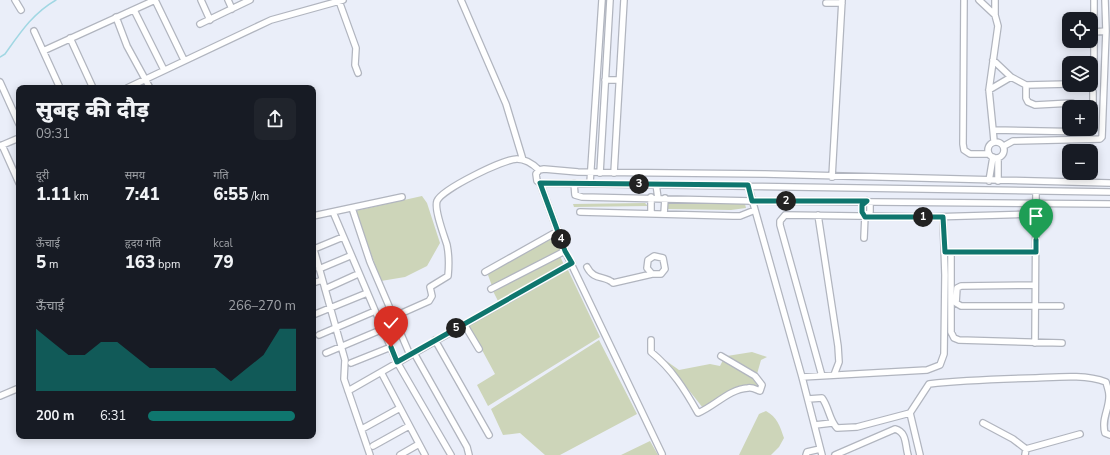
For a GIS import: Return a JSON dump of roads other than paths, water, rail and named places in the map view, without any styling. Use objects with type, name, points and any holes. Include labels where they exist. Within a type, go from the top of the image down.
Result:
[{"type":"street","points":[[15,0],[21,10]]},
{"type":"street","points":[[43,51],[155,0],[184,60]]},
{"type":"street","points":[[201,0],[210,20]]},
{"type":"street","points":[[228,0],[232,9]]},
{"type":"street","points":[[200,24],[250,0]]},
{"type":"street","points":[[134,85],[271,20],[341,0],[356,48],[355,65],[358,73]]},
{"type":"street","points":[[461,0],[506,104],[523,160]]},
{"type":"street","points":[[590,183],[602,0]]},
{"type":"street","points":[[600,173],[610,0]]},
{"type":"street","points":[[614,173],[624,0]]},
{"type":"street","points":[[964,0],[962,144],[964,150],[970,154],[993,157],[1004,154],[1004,146],[1000,142],[994,142],[988,147],[993,157],[998,181]]},
{"type":"street","points":[[979,0],[995,15]]},
{"type":"street","points":[[994,142],[989,90],[998,26],[995,15],[995,0]]},
{"type":"street","points":[[1094,0],[1094,12]]},
{"type":"street","points":[[1004,146],[1013,141],[1101,138],[1106,31],[1105,0]]},
{"type":"street","points":[[826,3],[842,2],[832,176]]},
{"type":"street","points":[[134,10],[164,70]]},
{"type":"street","points":[[116,17],[127,46],[148,85]]},
{"type":"street","points":[[34,31],[59,85]]},
{"type":"street","points":[[1098,32],[1106,31]]},
{"type":"street","points":[[70,38],[92,85]]},
{"type":"street","points":[[993,60],[1011,77],[1026,85],[1062,84]]},
{"type":"street","points":[[989,90],[1011,77]]},
{"type":"street","points":[[605,80],[620,80]]},
{"type":"street","points":[[0,82],[16,117]]},
{"type":"street","points":[[1026,85],[1026,98],[1031,104],[1062,103]]},
{"type":"street","points":[[993,130],[1090,132],[1093,129],[1093,92]]},
{"type":"street","points":[[16,139],[1,146],[16,177]]},
{"type":"street","points":[[989,181],[993,157]]},
{"type":"street","points":[[393,316],[429,301],[432,296],[430,287],[448,276],[447,246],[436,205],[440,196],[505,161],[523,160],[532,163],[539,170]]},
{"type":"street","points":[[662,454],[565,251],[540,183],[537,181],[536,174],[539,170],[544,168],[591,173],[832,176],[1110,183]]},
{"type":"street","points":[[886,188],[887,178]]},
{"type":"street","points":[[540,183],[748,185],[1110,192]]},
{"type":"street","points":[[574,183],[574,193],[577,196],[752,201],[1110,204]]},
{"type":"street","points":[[651,214],[656,184]]},
{"type":"street","points":[[748,185],[802,377],[822,455]]},
{"type":"street","points":[[1035,343],[1034,306],[1036,191]]},
{"type":"street","points":[[316,215],[402,198]]},
{"type":"street","points":[[664,214],[665,198]]},
{"type":"street","points":[[864,238],[865,216],[862,212],[862,205],[867,202]]},
{"type":"street","points":[[352,208],[370,262],[393,316],[412,354],[467,447],[469,455]]},
{"type":"street","points":[[580,212],[733,216],[746,214],[755,210]]},
{"type":"street","points":[[333,212],[350,256],[397,362],[451,455]]},
{"type":"street","points":[[822,376],[780,225],[782,218],[789,214],[943,217],[1036,214]]},
{"type":"street","points":[[818,215],[838,346],[839,362],[834,375]]},
{"type":"street","points":[[802,377],[926,370],[940,365],[944,354],[945,252],[943,217]]},
{"type":"street","points":[[485,272],[558,231]]},
{"type":"street","points":[[316,246],[343,237]]},
{"type":"street","points":[[491,289],[565,251]]},
{"type":"street","points":[[945,252],[1036,252]]},
{"type":"street","points":[[951,253],[951,332],[954,338],[959,340],[1062,343]]},
{"type":"street","points":[[319,268],[350,256]]},
{"type":"street","points":[[316,261],[331,307],[345,360],[344,379],[370,455]]},
{"type":"street","points":[[348,390],[572,263]]},
{"type":"street","points":[[587,266],[592,275],[610,280],[613,283],[652,274]]},
{"type":"street","points":[[325,289],[358,274]]},
{"type":"street","points":[[316,282],[322,280]]},
{"type":"street","points":[[1035,285],[961,286],[957,288],[956,303],[961,306],[1061,306]]},
{"type":"street","points":[[316,314],[367,293]]},
{"type":"street","points":[[319,335],[375,311]]},
{"type":"street","points":[[464,324],[479,349]]},
{"type":"street","points":[[326,353],[383,329]]},
{"type":"street","points":[[435,340],[489,435]]},
{"type":"street","points":[[651,340],[651,352],[670,369],[698,413],[728,395],[748,388],[760,391],[762,385],[755,376],[721,356]]},
{"type":"street","points":[[351,363],[391,347]]},
{"type":"street","points":[[380,372],[425,455]]},
{"type":"street","points":[[808,399],[822,398],[826,404],[832,423],[837,428],[857,426],[910,413],[929,384],[986,379],[1068,377],[1097,379],[1106,382],[1110,395],[1104,427],[1105,433],[1110,435]]},
{"type":"street","points":[[0,396],[16,389]]},
{"type":"street","points":[[362,429],[400,408]]},
{"type":"street","points":[[910,413],[920,455]]},
{"type":"street","points":[[815,425],[832,423]]},
{"type":"street","points":[[983,423],[1012,439],[1025,452],[1080,434]]},
{"type":"street","points":[[373,446],[409,426]]},
{"type":"street","points":[[835,455],[895,429],[899,430],[905,438],[908,455]]},
{"type":"street","points":[[400,455],[419,444]]},
{"type":"street","points":[[806,455],[807,452],[820,449]]},
{"type":"waterway","points":[[0,57],[5,54],[34,17],[56,0]]}]
